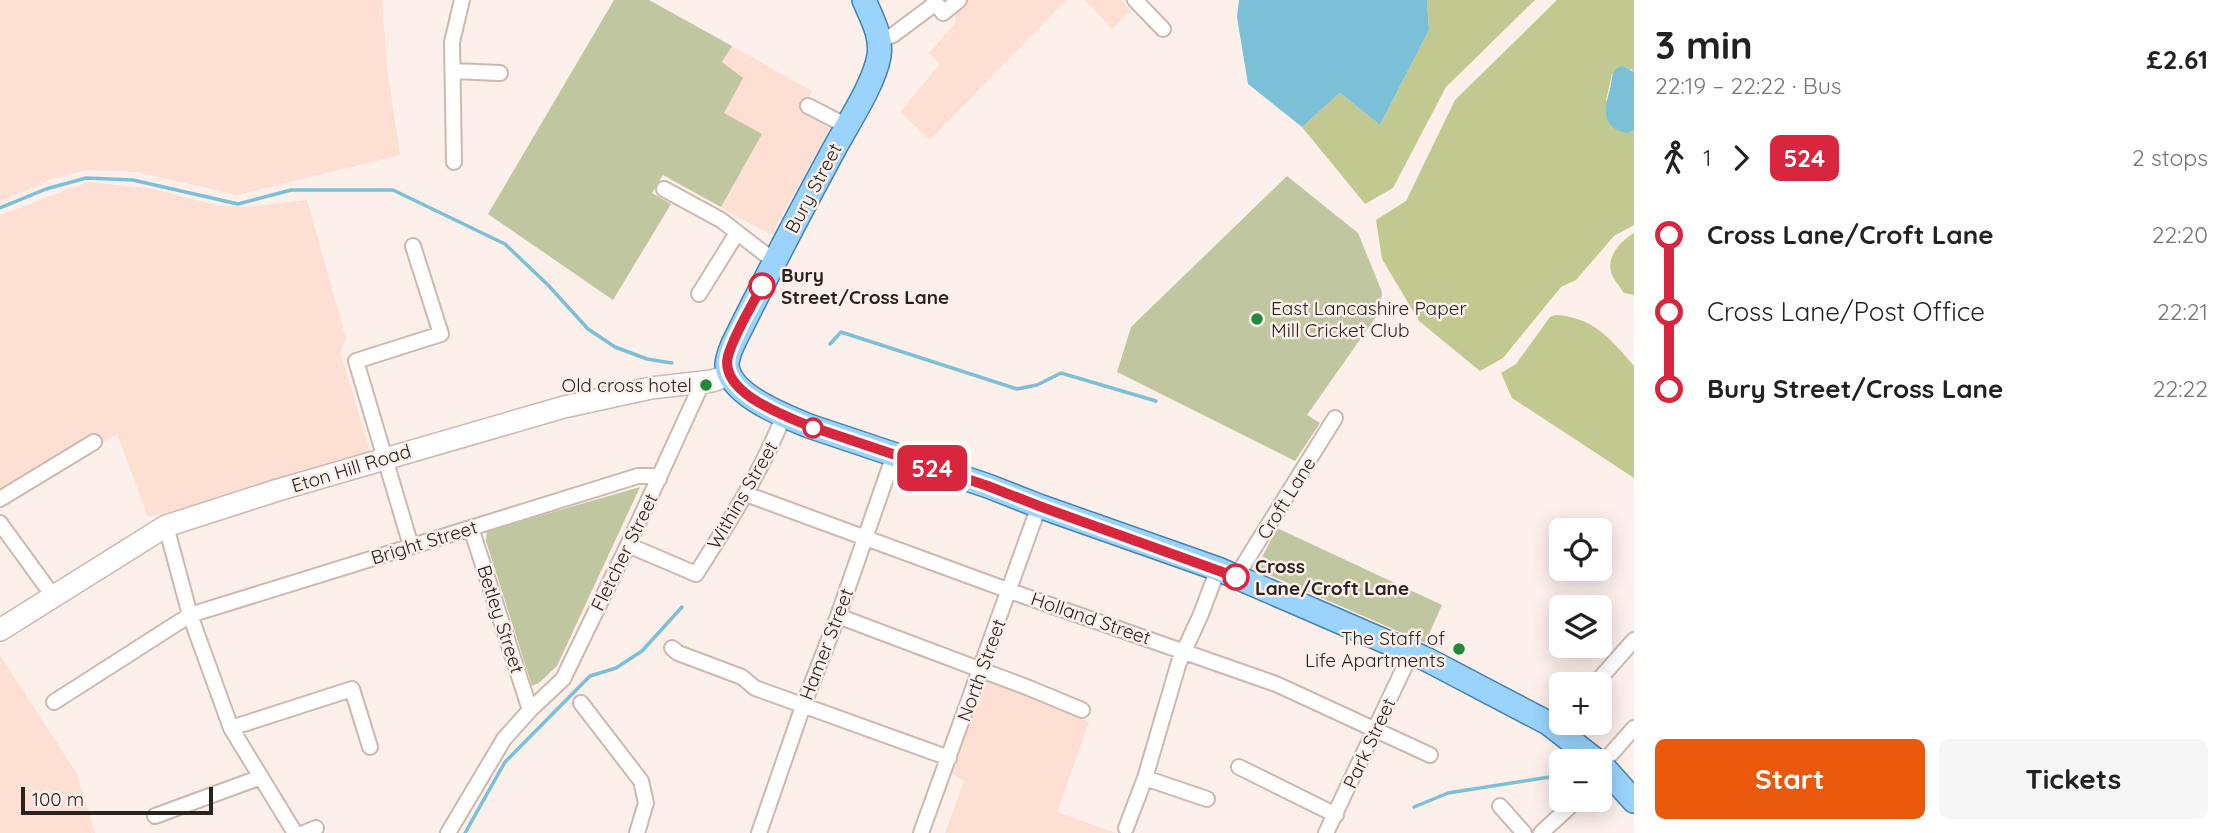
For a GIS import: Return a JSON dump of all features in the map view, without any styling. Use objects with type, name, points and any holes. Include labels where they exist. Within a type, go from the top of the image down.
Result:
[{"type":"main road","points":[[868,2],[879,40]]},
{"type":"main road","name":"Bury Street","points":[[730,375],[728,357],[733,344],[863,95],[878,61],[879,40]]},
{"type":"main road","points":[[730,375],[746,393],[809,426],[988,486],[1227,573],[1549,715]]},
{"type":"main road","points":[[1572,735],[1586,749]]},
{"type":"main road","points":[[1612,776],[1634,801]]},
{"type":"street","points":[[454,162],[452,42],[462,0]]},
{"type":"street","points":[[879,40],[938,5],[959,0]]},
{"type":"street","points":[[1135,0],[1163,29]]},
{"type":"street","points":[[453,71],[500,73]]},
{"type":"street","points":[[808,106],[847,126]]},
{"type":"street","points":[[664,188],[721,219],[774,261]]},
{"type":"street","points":[[699,294],[737,233]]},
{"type":"street","points":[[411,546],[356,361],[441,334],[413,246]]},
{"type":"street","name":"Eton Hill Road","points":[[0,631],[166,526],[385,458],[564,407],[651,388],[712,381],[730,375]]},
{"type":"street","name":"Fletcher Street","points":[[448,833],[504,739],[563,679],[659,479],[698,392],[697,382]]},
{"type":"street","name":"Withins Street","points":[[628,545],[696,574],[769,453],[784,415]]},
{"type":"street","name":"Croft Lane","points":[[1126,828],[1179,662],[1227,573],[1335,418]]},
{"type":"street","points":[[0,499],[94,442]]},
{"type":"street","name":"Hamer Street","points":[[759,833],[894,455]]},
{"type":"street","name":"Bright Street","points":[[54,702],[190,615],[638,476],[659,479]]},
{"type":"street","name":"Holland Street","points":[[746,494],[1010,591],[1276,684],[1430,755]]},
{"type":"street","name":"North Street","points":[[921,833],[1039,506]]},
{"type":"street","points":[[0,523],[53,596]]},
{"type":"street","points":[[166,526],[190,615],[231,728],[295,833]]},
{"type":"street","name":"Betley Street","points":[[471,528],[530,710]]},
{"type":"street","points":[[838,616],[1082,710]]},
{"type":"street","points":[[1606,672],[1634,640]]},
{"type":"street","points":[[672,648],[678,653],[742,677],[755,688],[948,758]]},
{"type":"street","name":"Park Street","points":[[1329,832],[1411,653]]},
{"type":"street","points":[[231,728],[352,689],[370,747]]},
{"type":"street","points":[[581,703],[641,781],[646,803],[637,833]]},
{"type":"street","points":[[1612,755],[1634,728]]},
{"type":"street","points":[[1239,767],[1336,815]]},
{"type":"street","points":[[155,816],[261,777]]},
{"type":"street","points":[[1144,778],[1207,799]]},
{"type":"street","points":[[1500,806],[1524,833]]},
{"type":"street","points":[[1541,833],[1564,812]]},
{"type":"shaded area","points":[[0,0],[382,0],[387,67],[400,155],[237,195],[137,172],[87,170],[52,179],[0,202]]},
{"type":"shaded area","points":[[961,0],[1066,0],[930,140],[900,112],[940,64],[929,53],[957,21],[949,9]]},
{"type":"shaded area","points":[[1085,0],[1121,0],[1131,11],[1112,29]]},
{"type":"shaded area","points":[[732,46],[812,91],[803,109],[832,125],[771,235],[663,175],[729,66],[722,62]]},
{"type":"shaded area","points":[[88,182],[154,189],[219,206],[247,207],[307,200],[346,339],[340,352],[371,454],[217,500],[148,517],[117,434],[0,503],[0,215]]},
{"type":"shaded area","points":[[0,655],[77,774],[95,833],[0,833]]},
{"type":"shaded area","points":[[988,680],[1089,722],[1057,812],[1116,833],[945,833],[964,781],[950,772]]},
{"type":"green space","points":[[614,0],[649,0],[732,46],[722,62],[743,78],[724,113],[762,134],[721,207],[663,175],[652,193],[671,204],[613,300],[488,214]]},
{"type":"green space","points":[[1427,0],[1535,0],[1446,87],[1393,188],[1365,204],[1302,127],[1340,93],[1380,125],[1429,30]]},
{"type":"green space","points":[[1557,0],[1634,0],[1634,72],[1631,69],[1612,74],[1606,100],[1628,133],[1634,130],[1634,225],[1614,236],[1576,280],[1561,287],[1503,358],[1480,371],[1419,321],[1382,259],[1376,220],[1406,201],[1455,100]]},
{"type":"green space","name":"East Lancashire Paper Mill Cricket Club","points":[[1287,176],[1358,233],[1382,292],[1380,311],[1307,415],[1320,423],[1295,461],[1117,372],[1131,327]]},
{"type":"green space","points":[[1634,233],[1634,295],[1624,293],[1613,277],[1610,266],[1616,249]]},
{"type":"green space","points":[[1555,315],[1580,320],[1600,331],[1634,366],[1634,478],[1512,398],[1501,373],[1516,364],[1550,317]]},
{"type":"green space","points":[[640,487],[557,666],[532,686],[486,541],[487,531]]},
{"type":"green space","points":[[1277,528],[1442,605],[1425,643],[1256,569]]},
{"type":"water","points":[[1239,0],[1427,0],[1429,30],[1380,125],[1340,93],[1302,127],[1248,84],[1237,17]]},
{"type":"water","points":[[1622,66],[1634,72],[1634,130],[1628,133],[1619,131],[1609,123],[1606,111],[1613,75],[1615,70]]},
{"type":"waterway","points":[[0,208],[46,189],[86,178],[133,180],[238,204],[291,190],[393,190],[505,244],[548,285],[588,329],[615,347],[647,359],[672,363]]},
{"type":"waterway","points":[[830,344],[841,332],[1017,389],[1037,385],[1061,373],[1156,401]]},
{"type":"waterway","points":[[465,833],[505,762],[590,676],[616,668],[642,651],[682,607]]},
{"type":"waterway","points":[[1414,807],[1448,793],[1549,777]]},
{"type":"bus line","name":"524","points":[[762,286],[728,357],[727,366],[733,381],[746,393],[809,426],[988,486],[1236,577]]},
{"type":"place","name":"Bury Street/Cross Lane","points":[[762,286]]},
{"type":"place","name":"East Lancashire Paper Mill Cricket Club","points":[[1257,319]]},
{"type":"place","name":"Old cross hotel","points":[[706,385]]},
{"type":"place","name":"Cross Lane/Croft Lane","points":[[1236,577]]},
{"type":"place","name":"The Staff of Life Apartments","points":[[1459,649]]}]
